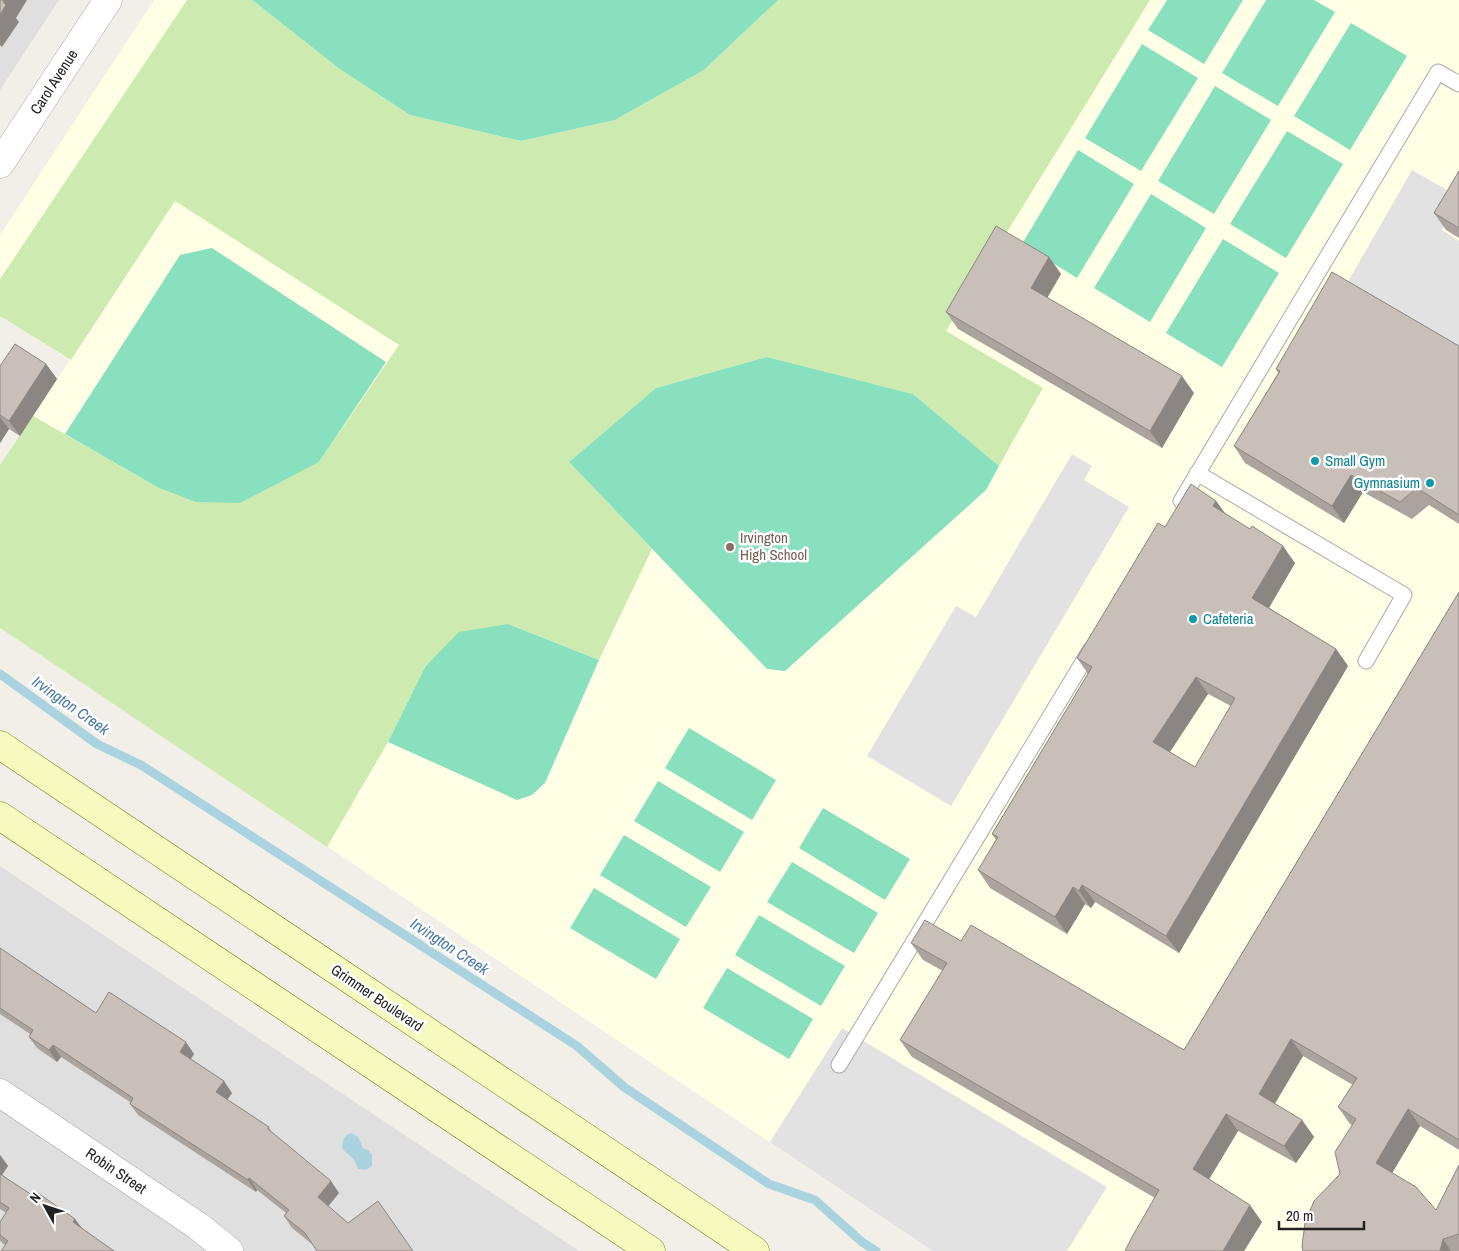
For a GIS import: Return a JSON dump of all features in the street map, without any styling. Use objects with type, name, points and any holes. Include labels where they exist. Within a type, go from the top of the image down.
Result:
[{"type":"main road","name":"Grimmer Boulevard","points":[[0,745],[755,1251]]},
{"type":"main road","points":[[0,816],[651,1251]]},
{"type":"street","name":"Carol Avenue","points":[[0,164],[108,0]]},
{"type":"street","name":"Robin Street","points":[[0,1094],[198,1226],[229,1251]]},
{"type":"lane","points":[[1173,514],[1438,72],[1459,84]]},
{"type":"lane","points":[[1198,473],[1404,595],[1366,661]]},
{"type":"lane","points":[[839,1065],[1101,633]]},
{"type":"shaded area","points":[[0,0],[59,0],[0,90]]},
{"type":"shaded area","name":"Irvington High School","points":[[154,0],[1459,0],[1459,1251],[933,1251],[0,628],[0,465],[70,360],[0,316],[0,235]]},
{"type":"shaded area","points":[[1412,170],[1459,197],[1459,202],[1442,230],[1459,241],[1459,355],[1346,285]]},
{"type":"shaded area","points":[[1072,454],[1092,466],[1084,480],[1129,507],[951,806],[867,756],[956,606],[976,617]]},
{"type":"shaded area","points":[[0,866],[579,1251],[0,1251]]},
{"type":"shaded area","points":[[842,1028],[1107,1187],[1067,1251],[933,1251],[770,1142]]},
{"type":"green space","points":[[187,0],[252,0],[341,70],[410,115],[521,141],[615,120],[704,70],[778,0],[1150,0],[946,331],[1043,388],[999,466],[913,394],[767,357],[656,388],[569,462],[652,549],[599,660],[508,624],[425,667],[388,742],[327,847],[0,628],[0,465],[33,416],[157,487],[319,462],[399,345],[175,201],[71,360],[0,316],[0,279]]},
{"type":"green space","points":[[252,0],[778,0],[704,70],[615,120],[521,141],[410,115],[341,70]]},
{"type":"green space","points":[[1167,0],[1243,0],[1204,64],[1148,30]]},
{"type":"green space","points":[[1266,0],[1314,0],[1335,12],[1278,106],[1222,73]]},
{"type":"green space","points":[[1351,23],[1407,56],[1350,150],[1294,116]]},
{"type":"green space","points":[[1142,44],[1198,78],[1141,171],[1085,138]]},
{"type":"green space","points":[[1215,86],[1271,120],[1214,214],[1158,181]]},
{"type":"green space","points":[[1287,131],[1343,164],[1286,258],[1230,224]]},
{"type":"green space","points":[[1078,150],[1134,184],[1077,278],[1022,244]]},
{"type":"green space","points":[[1151,194],[1206,228],[1150,322],[1094,288]]},
{"type":"green space","points":[[1223,239],[1279,273],[1222,367],[1166,333]]},
{"type":"green space","points":[[212,248],[386,362],[319,462],[240,503],[196,502],[157,487],[65,434],[180,255]]},
{"type":"green space","points":[[767,357],[913,394],[999,466],[986,490],[785,671],[767,669],[569,462],[656,388]]},
{"type":"green space","points":[[508,624],[599,660],[545,783],[532,795],[517,800],[388,742],[425,667],[459,632]]},
{"type":"green space","points":[[689,728],[776,780],[752,820],[665,768]]},
{"type":"green space","points":[[658,781],[744,832],[720,872],[634,821]]},
{"type":"green space","points":[[823,808],[910,859],[885,900],[799,848]]},
{"type":"green space","points":[[624,835],[711,887],[686,927],[600,875]]},
{"type":"green space","points":[[792,862],[878,913],[854,953],[767,902]]},
{"type":"green space","points":[[594,888],[680,939],[656,979],[570,928]]},
{"type":"green space","points":[[759,915],[845,966],[821,1006],[735,955]]},
{"type":"green space","points":[[727,968],[813,1019],[789,1059],[703,1008]]},
{"type":"water","points":[[352,1133],[358,1137],[363,1148],[372,1155],[372,1166],[366,1170],[358,1169],[353,1158],[342,1148],[343,1141],[347,1135]]},
{"type":"building","points":[[0,0],[4,0],[3,2],[6,5],[0,15]]},
{"type":"building","points":[[1459,171],[1459,228],[1434,213]]},
{"type":"building","points":[[996,226],[1049,257],[1031,288],[1182,376],[1150,431],[946,312]]},
{"type":"building","points":[[1332,272],[1459,346],[1459,515],[1417,488],[1400,502],[1351,475],[1332,506],[1234,446],[1280,371],[1276,369]]},
{"type":"building","points":[[15,344],[46,364],[9,421],[0,415],[0,366]]},
{"type":"building","points":[[1191,484],[1216,501],[1213,506],[1250,529],[1252,526],[1283,546],[1252,598],[1336,649],[1166,936],[1082,885],[1079,891],[1073,887],[1055,917],[978,870],[998,837],[992,834],[1092,667],[1077,658],[1158,523],[1165,527]],"holes":[[[1196,677],[1235,698],[1195,767],[1153,742]]]},
{"type":"building","points":[[1459,592],[1459,1140],[1408,1109],[1376,1163],[1416,1187],[1436,1210],[1459,1165],[1459,1234],[1443,1239],[1440,1251],[1303,1251],[1305,1223],[1314,1201],[1340,1174],[1335,1152],[1356,1119],[1338,1107],[1357,1078],[1291,1039],[1259,1094],[1302,1120],[1284,1146],[1226,1114],[1193,1169],[1250,1205],[1223,1251],[1125,1251],[1159,1190],[900,1040],[947,963],[911,943],[925,920],[961,941],[971,925],[1184,1050]]},
{"type":"building","points":[[0,948],[96,1013],[109,992],[186,1042],[180,1052],[224,1081],[216,1092],[269,1127],[268,1129],[331,1181],[318,1197],[348,1223],[378,1201],[413,1251],[317,1251],[305,1233],[284,1216],[289,1210],[249,1178],[248,1180],[130,1104],[133,1098],[53,1045],[49,1050],[29,1037],[33,1030],[0,1008]]},
{"type":"building","points":[[0,1174],[35,1197],[38,1193],[75,1219],[73,1222],[114,1251],[1,1251],[8,1241],[0,1235],[0,1222],[9,1208],[0,1202]]},
{"type":"waterway","name":"Irvington Creek","points":[[0,674],[97,744],[141,765],[577,1046],[624,1087],[769,1184],[815,1200],[862,1242],[876,1251]]},
{"type":"place","name":"Small Gym","points":[[1315,461]]},
{"type":"place","name":"Gymnasium","points":[[1430,483]]},
{"type":"place","name":"Irvington High School","points":[[730,547]]},
{"type":"place","name":"Cafeteria","points":[[1193,619]]}]
